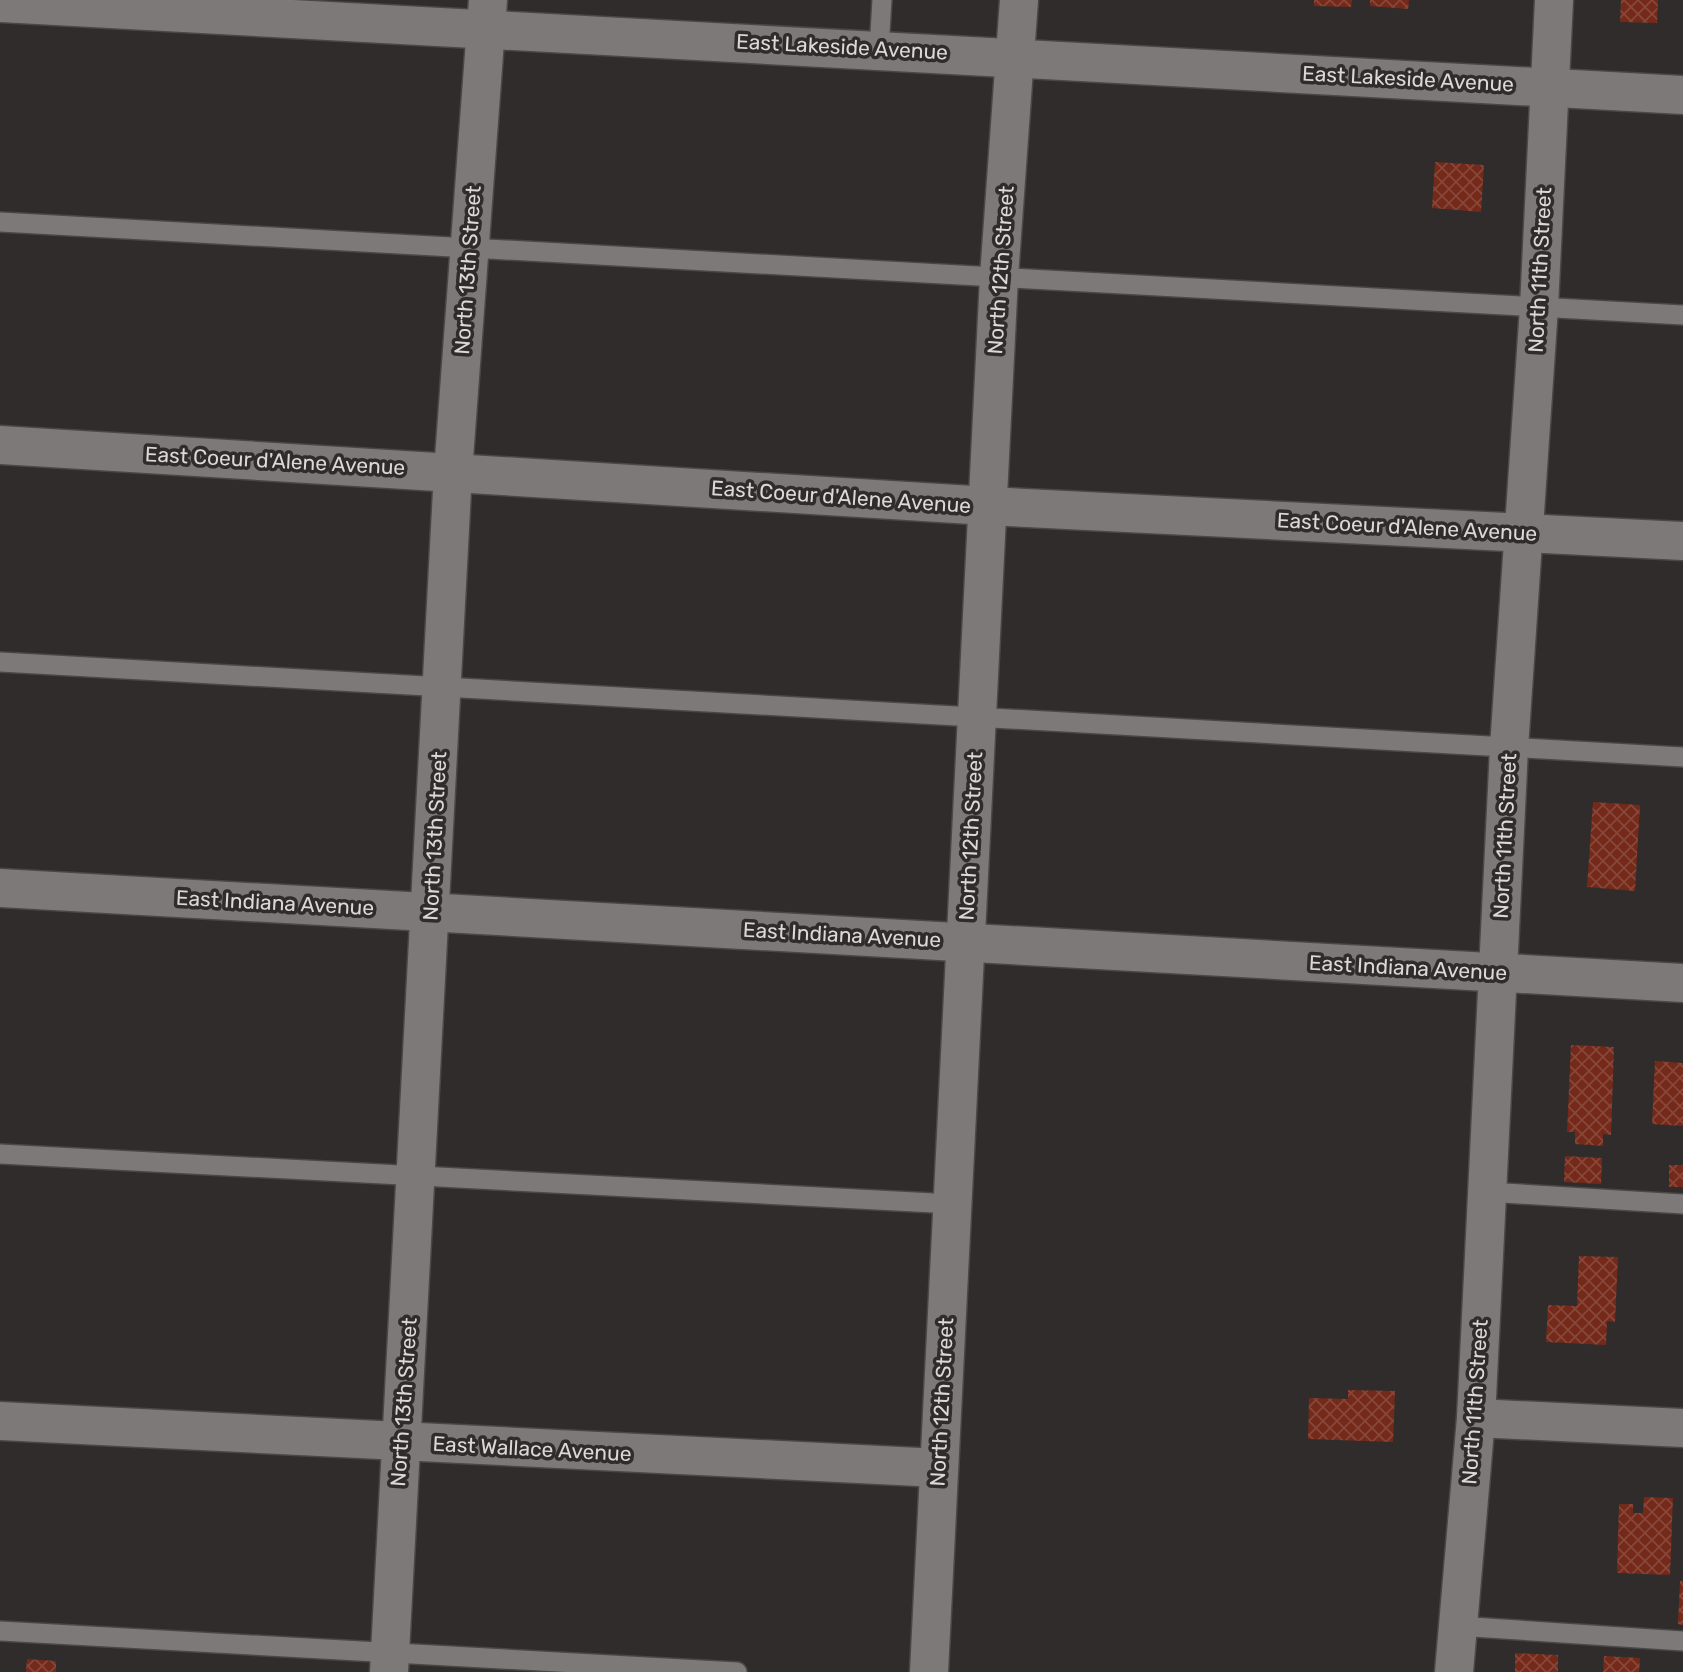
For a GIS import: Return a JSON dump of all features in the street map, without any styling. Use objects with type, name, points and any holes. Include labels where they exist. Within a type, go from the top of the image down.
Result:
[{"type":"street","name":"North 12th Street","points":[[929,1672],[999,277],[1019,0]]},
{"type":"street","name":"North 11th Street","points":[[1454,1672],[1476,1418],[1497,973],[1522,532],[1539,307],[1554,0]]},
{"type":"street","name":"East Lakeside Avenue","points":[[0,3],[487,14],[879,50],[1683,95]]},
{"type":"street","name":"North 13th Street","points":[[390,1662],[400,1443],[432,911],[453,472],[487,14]]},
{"type":"street","name":"East Coeur d'Alene Avenue","points":[[0,444],[988,506],[1683,541]]},
{"type":"street","name":"East Indiana Avenue","points":[[0,888],[1683,983]]},
{"type":"street","points":[[1476,1418],[1683,1428]]},
{"type":"street","name":"East Wallace Avenue","points":[[0,1421],[939,1468]]},
{"type":"lane","points":[[879,50],[882,0]]},
{"type":"lane","points":[[0,222],[469,245],[1683,315]]},
{"type":"lane","points":[[0,662],[977,715],[1683,757]]},
{"type":"lane","points":[[0,1154],[953,1204]]},
{"type":"lane","points":[[1487,1192],[1683,1204]]},
{"type":"lane","points":[[1457,1626],[1683,1641]]},
{"type":"lane","points":[[0,1631],[390,1662],[737,1672]]},
{"type":"building","points":[[1314,0],[1352,0],[1351,7],[1314,6]]},
{"type":"building","points":[[1370,0],[1409,0],[1408,9],[1370,6]]},
{"type":"building","points":[[1621,0],[1658,0],[1657,23],[1620,22]]},
{"type":"building","points":[[1435,162],[1484,165],[1481,212],[1432,208]]},
{"type":"building","points":[[1593,802],[1640,805],[1635,891],[1587,887]]},
{"type":"building","points":[[1571,1045],[1614,1047],[1611,1135],[1603,1134],[1603,1146],[1575,1144],[1575,1132],[1567,1132]]},
{"type":"building","points":[[1655,1061],[1683,1063],[1683,1126],[1652,1124]]},
{"type":"building","points":[[1565,1156],[1602,1158],[1601,1184],[1564,1182]]},
{"type":"building","points":[[1669,1165],[1683,1165],[1683,1187],[1669,1187]]},
{"type":"building","points":[[1579,1256],[1618,1257],[1615,1322],[1607,1321],[1606,1345],[1546,1342],[1548,1305],[1577,1306]]},
{"type":"building","points":[[1348,1390],[1395,1391],[1393,1442],[1308,1439],[1309,1398],[1348,1399]]},
{"type":"building","points":[[1644,1497],[1673,1498],[1670,1575],[1617,1573],[1619,1504],[1633,1504],[1633,1513],[1643,1513]]},
{"type":"building","points":[[1680,1581],[1683,1581],[1683,1625],[1678,1624]]},
{"type":"building","points":[[1515,1653],[1558,1655],[1558,1672],[1515,1672]]},
{"type":"building","points":[[1604,1656],[1640,1658],[1639,1672],[1603,1672]]},
{"type":"building","points":[[27,1659],[56,1661],[56,1672],[26,1672]]}]
